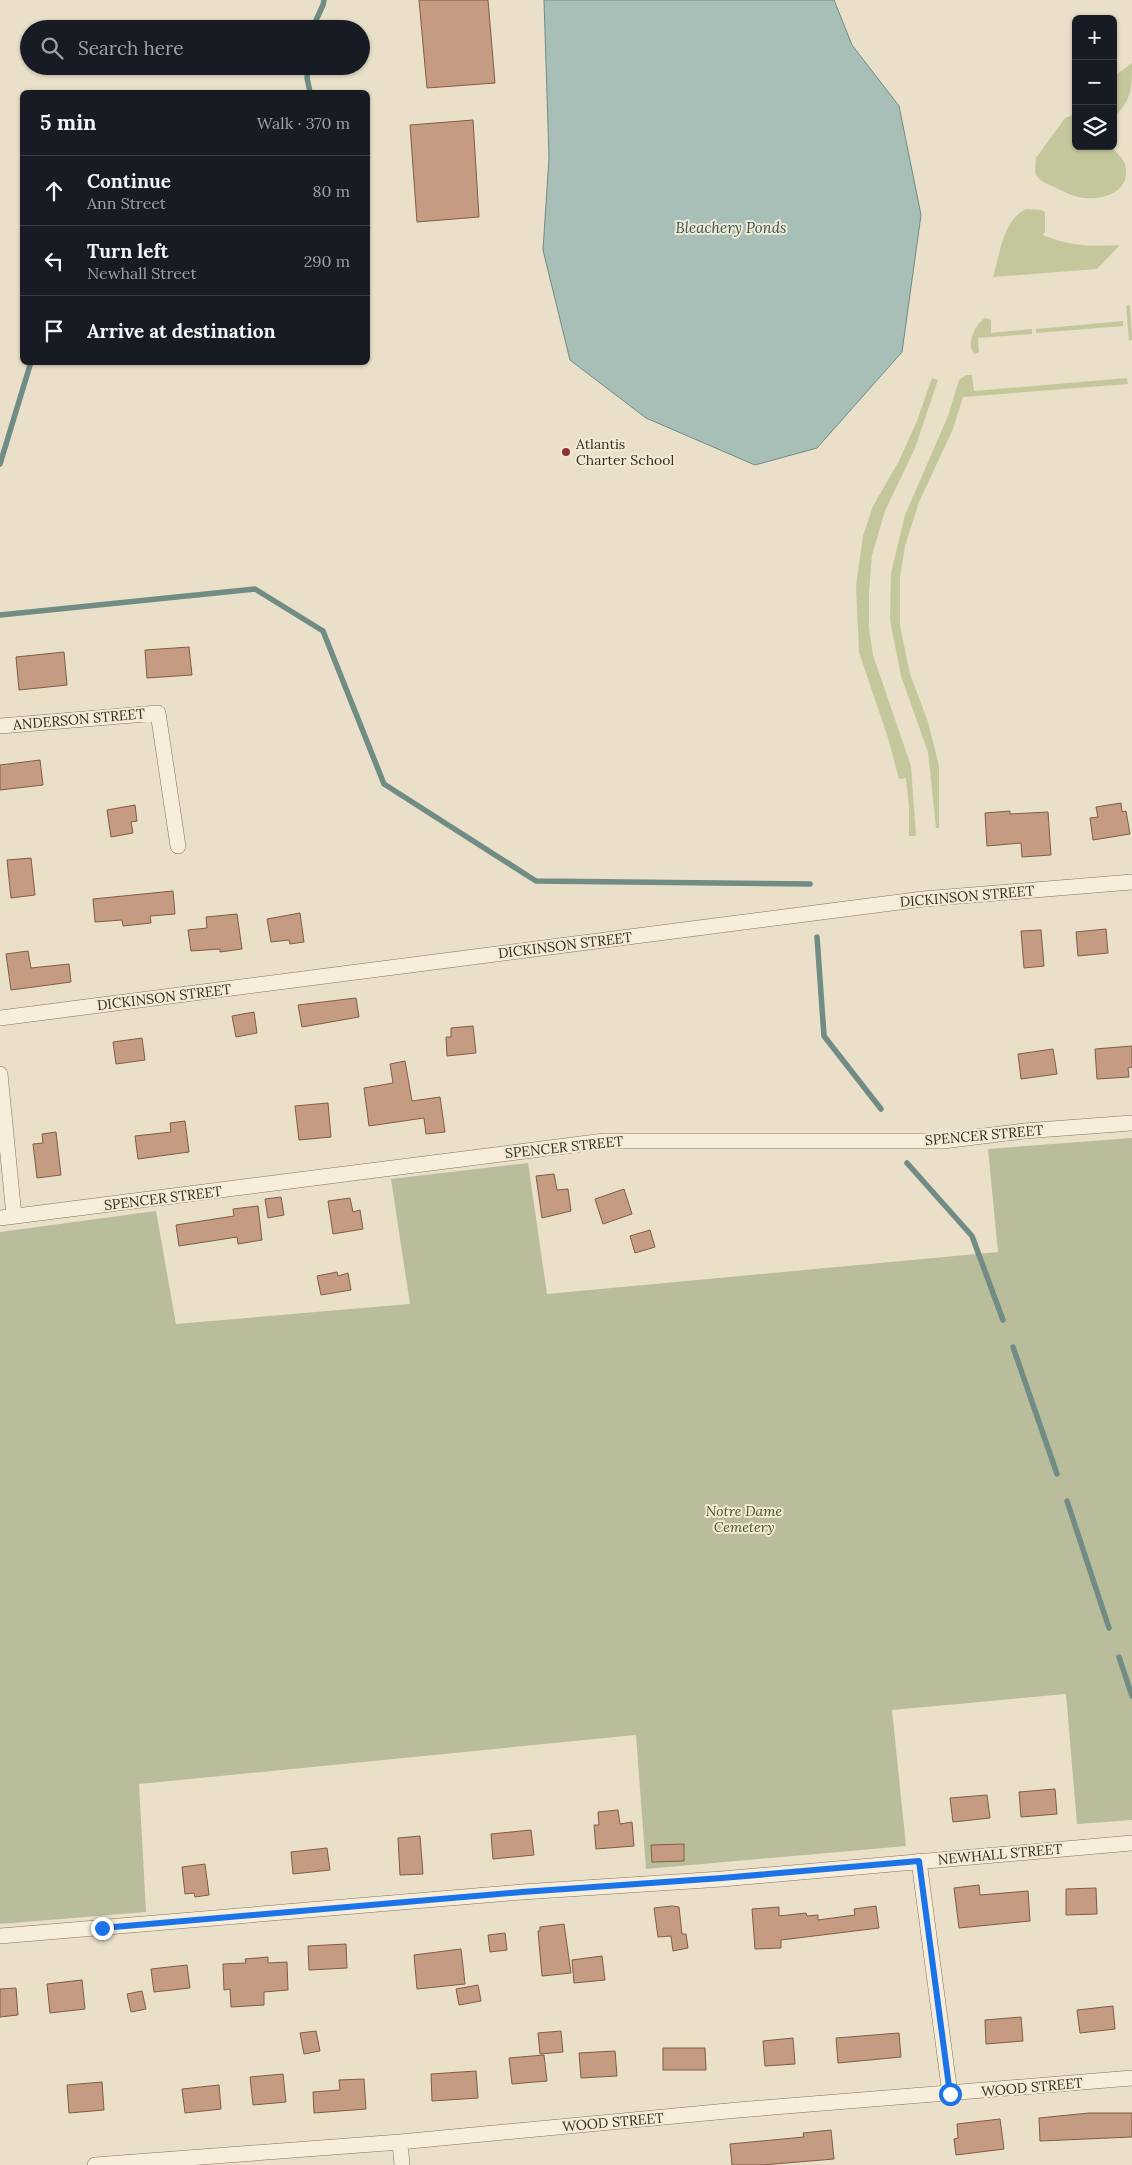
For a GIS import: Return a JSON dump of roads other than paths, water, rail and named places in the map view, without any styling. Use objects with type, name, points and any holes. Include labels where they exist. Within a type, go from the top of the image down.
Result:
[{"type":"street","name":"ANDERSON STREET","points":[[0,726],[158,713],[178,846]]},
{"type":"street","name":"DICKINSON STREET","points":[[0,1018],[923,899],[1132,882]]},
{"type":"street","points":[[0,1074],[7,1217]]},
{"type":"street","name":"SPENCER STREET","points":[[7,1217],[604,1140],[942,1140],[1132,1123]]},
{"type":"street","name":"NEWHALL STREET","points":[[0,1936],[512,1892],[722,1878],[1132,1843]]},
{"type":"street","points":[[919,1861],[950,2094]]},
{"type":"street","name":"WOOD STREET","points":[[95,2165],[400,2142],[738,2110],[1132,2078]]},
{"type":"street","points":[[400,2142],[402,2165]]},
{"type":"water","name":"Bleachery Ponds","points":[[544,0],[834,0],[852,45],[899,106],[921,215],[902,352],[817,448],[755,465],[646,418],[570,360],[543,250],[549,158]]},
{"type":"waterway","points":[[316,20],[324,0]]},
{"type":"waterway","points":[[307,75],[310,90]]},
{"type":"waterway","points":[[0,464],[30,365]]},
{"type":"waterway","points":[[0,615],[255,589],[323,631],[384,784],[536,881],[810,884]]},
{"type":"waterway","points":[[817,937],[824,1036],[881,1109]]},
{"type":"waterway","points":[[907,1163],[972,1236],[1003,1320]]},
{"type":"waterway","points":[[1013,1347],[1057,1474]]},
{"type":"waterway","points":[[1067,1501],[1109,1628]]},
{"type":"waterway","points":[[1119,1657],[1132,1696]]},
{"type":"place","name":"Atlantis Charter School","points":[[566,452]]},
{"type":"park label","name":"Notre Dame Cemetery","points":[[744,1519]]}]
